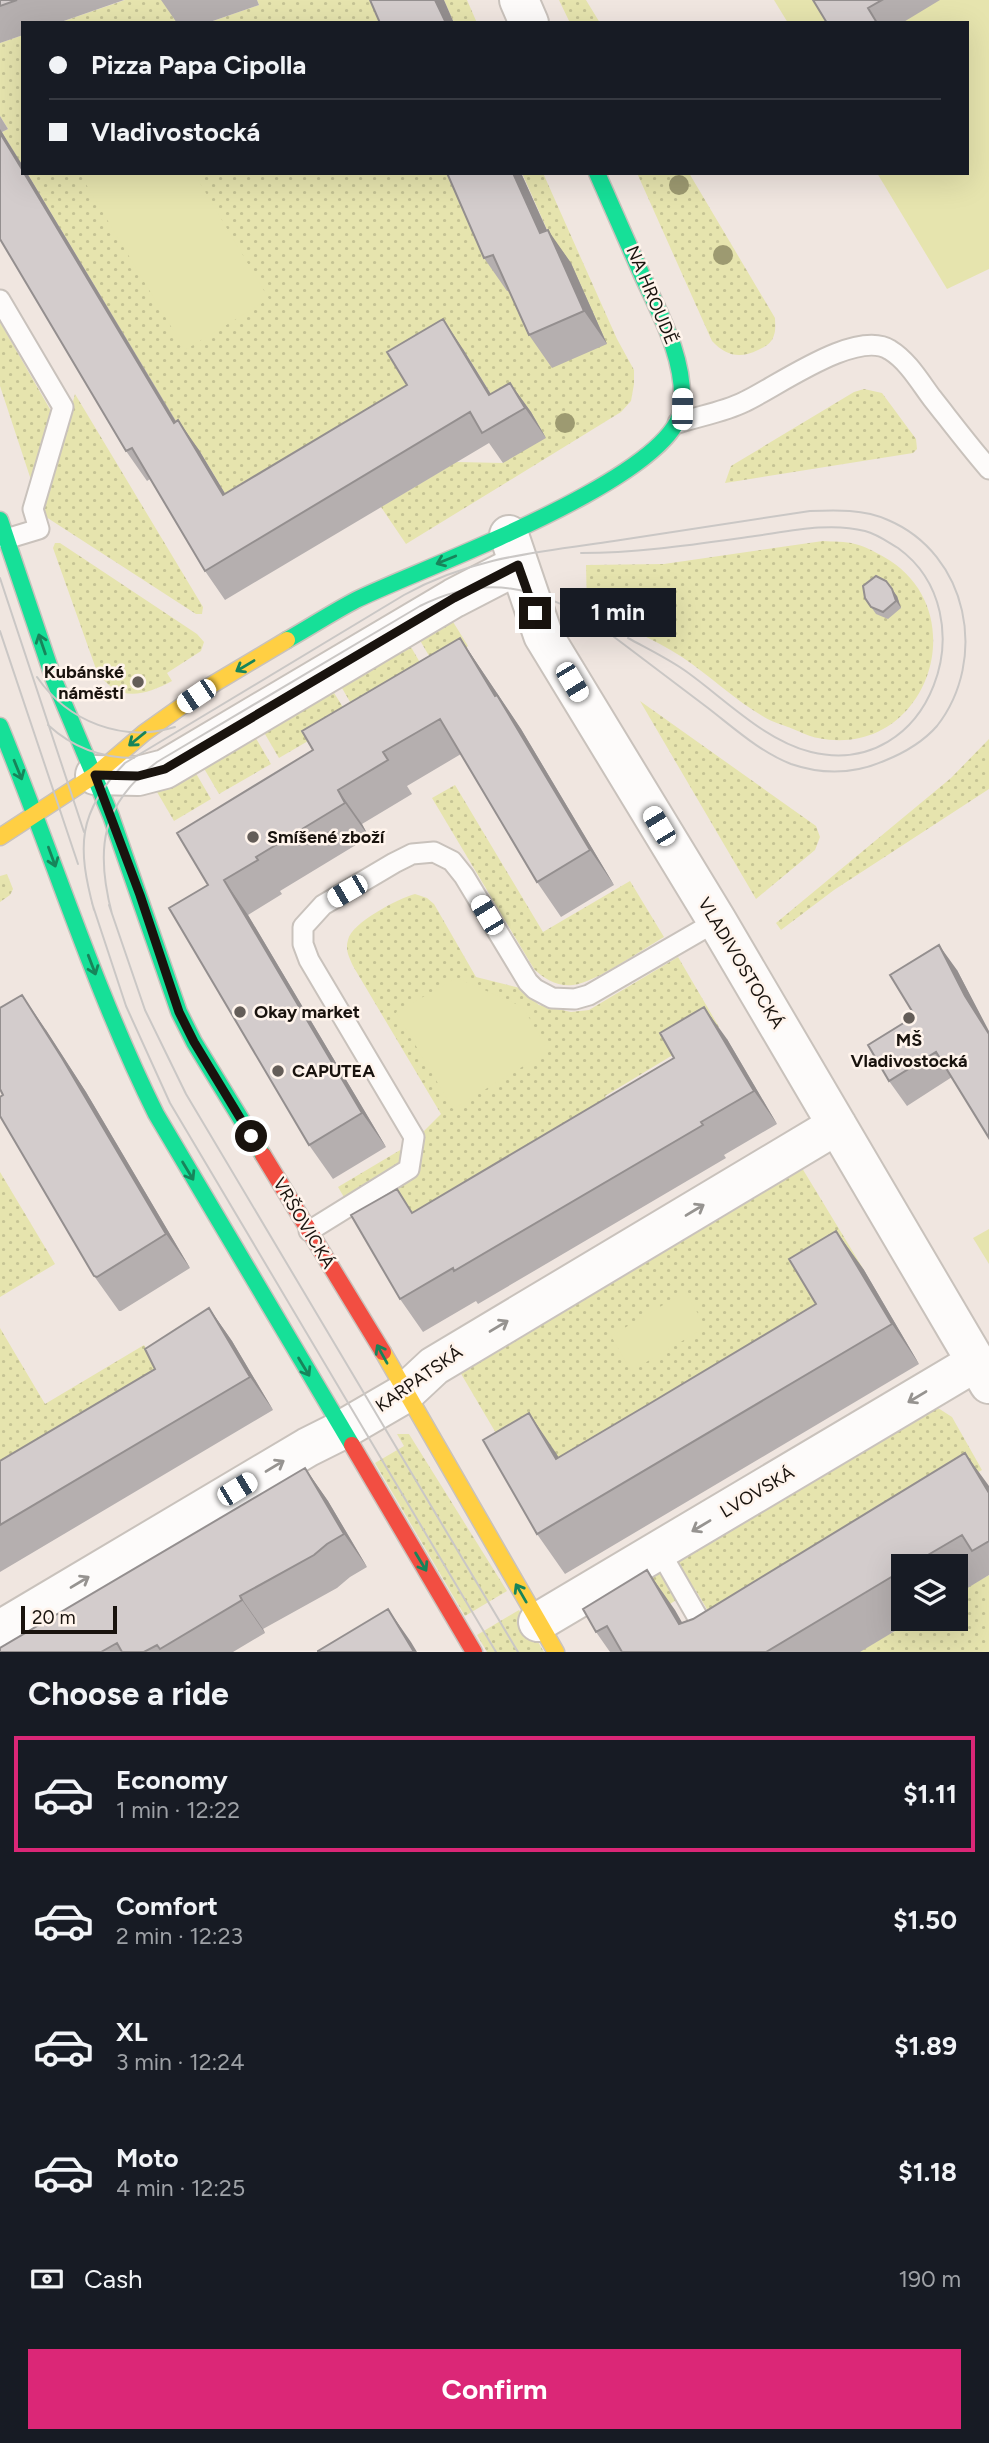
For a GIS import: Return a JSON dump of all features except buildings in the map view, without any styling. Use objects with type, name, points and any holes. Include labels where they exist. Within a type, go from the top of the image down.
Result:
[{"type":"main road","name":"NA HROUDĚ","points":[[598,175],[675,348],[682,394],[678,423]]},
{"type":"main road","points":[[514,550],[648,453],[678,423]]},
{"type":"main road","name":"VRŠOVICKÁ","points":[[3,529],[54,680],[95,775],[140,895],[179,1012],[194,1042],[376,1341],[404,1394],[547,1637]]},
{"type":"main road","points":[[0,726],[137,1076],[177,1153],[474,1652]]},
{"type":"main road","points":[[0,837],[95,775]]},
{"type":"street","points":[[519,0],[528,21]]},
{"type":"street","points":[[95,775],[138,776],[165,769],[454,598],[514,550]]},
{"type":"street","name":"VLADIVOSTOCKÁ","points":[[514,550],[543,635],[717,922],[983,1373]]},
{"type":"street","name":"KARPATSKÁ","points":[[0,1630],[308,1447],[404,1394],[434,1366],[837,1125]]},
{"type":"street","name":"LVOVSKÁ","points":[[547,1637],[659,1550],[983,1373]]},
{"type":"lane","points":[[0,300],[63,407],[33,509],[39,528],[3,529]]},
{"type":"lane","points":[[678,423],[743,403],[833,354],[862,347],[884,347],[914,373],[989,469]]},
{"type":"lane","points":[[309,1231],[409,1168],[414,1137],[309,960],[303,944],[303,927],[323,905],[412,854],[434,852],[452,861],[464,876],[528,982],[542,994],[562,1000],[589,995],[717,922]]},
{"type":"lane","points":[[659,1550],[715,1648],[726,1641]]},
{"type":"shaded area","points":[[125,0],[172,0],[179,21],[64,21]]},
{"type":"shaded area","points":[[257,0],[378,0],[388,21],[213,21],[259,5]]},
{"type":"shaded area","points":[[444,0],[467,0],[476,21],[453,21]]},
{"type":"shaded area","points":[[559,0],[586,0],[599,21],[569,21]]},
{"type":"shaded area","points":[[774,0],[989,0],[989,269],[947,289],[878,175],[969,175],[969,21],[787,21]]},
{"type":"shaded area","points":[[21,36],[21,164],[2,132],[8,129],[0,116],[0,43]]},
{"type":"shaded area","points":[[28,175],[457,175],[563,266],[523,175],[544,175],[617,339],[634,370],[631,401],[621,412],[406,544],[381,507],[456,462],[503,463],[510,425],[463,349],[428,414],[244,525],[199,450],[194,452]]},
{"type":"shaded area","points":[[94,175],[121,175],[130,180],[138,175],[195,175],[269,299],[185,350],[84,181]]},
{"type":"shaded area","points":[[638,175],[690,175],[775,318],[772,340],[751,353],[728,353],[712,341]]},
{"type":"shaded area","points":[[0,322],[51,411],[31,480],[0,386]]},
{"type":"shaded area","points":[[864,389],[882,393],[916,439],[917,449],[913,453],[725,483],[731,466],[854,392]]},
{"type":"shaded area","points":[[75,394],[203,607],[202,614],[196,614],[43,515]]},
{"type":"shaded area","points":[[823,541],[859,545],[884,557],[913,581],[929,611],[933,643],[927,676],[912,704],[888,726],[856,739],[815,737],[767,719],[682,657],[587,609],[586,565],[664,564]]},
{"type":"shaded area","points":[[55,543],[60,543],[197,634],[204,642],[201,651],[167,673],[172,681],[150,691],[130,694],[112,687],[96,669],[53,548]]},
{"type":"shaded area","points":[[450,617],[468,646],[435,666],[418,637]]},
{"type":"shaded area","points":[[408,642],[425,671],[356,712],[339,683]]},
{"type":"shaded area","points":[[331,688],[349,717],[279,758],[262,729]]},
{"type":"shaded area","points":[[640,701],[816,826],[820,837],[815,850],[756,899]]},
{"type":"shaded area","points":[[254,735],[271,764],[219,794],[202,765]]},
{"type":"shaded area","points":[[989,739],[989,789],[834,890],[781,930],[776,923],[951,778]]},
{"type":"shaded area","points":[[194,770],[211,799],[174,821],[157,792]]},
{"type":"shaded area","points":[[455,785],[543,932],[630,881],[664,937],[606,972],[582,983],[562,985],[542,976],[534,969],[432,798]]},
{"type":"shaded area","points":[[7,874],[13,889],[10,895],[0,902],[0,876]]},
{"type":"shaded area","points":[[415,894],[434,904],[476,977],[520,988],[539,1005],[571,1012],[589,1010],[678,957],[719,1027],[605,1096],[626,1132],[374,1248],[338,1187],[412,1143],[441,1114],[353,966],[347,944],[351,933],[366,919],[398,900]]},
{"type":"shaded area","points":[[457,978],[523,1007],[548,1051],[453,1109],[396,1012]]},
{"type":"shaded area","points":[[802,1168],[864,1270],[844,1344],[520,1474],[460,1372]]},
{"type":"shaded area","points":[[0,1172],[55,1264],[0,1297]]},
{"type":"shaded area","points":[[989,1229],[989,1264],[973,1238]]},
{"type":"shaded area","points":[[685,1292],[706,1327],[631,1371],[611,1336]]},
{"type":"shaded area","points":[[0,1328],[45,1404],[144,1345],[159,1371],[0,1508]]},
{"type":"shaded area","points":[[938,1408],[952,1417],[982,1470],[913,1509],[724,1638],[695,1589],[606,1642],[601,1607]]},
{"type":"shaded area","points":[[397,1434],[409,1434],[507,1591],[465,1616],[375,1463],[404,1446]]},
{"type":"shaded area","points":[[989,1575],[989,1652],[859,1652],[894,1631],[968,1631],[968,1587]]},
{"type":"shaded area","points":[[519,1610],[544,1652],[487,1652],[477,1635]]},
{"type":"tram line","points":[[94,910],[85,867],[85,831],[98,798],[125,763],[404,595],[429,582],[480,564],[532,553],[810,511],[860,512],[888,520],[915,536],[937,557],[952,582],[962,611],[965,640],[963,670],[953,699],[937,726],[913,746],[891,758],[850,771],[815,770],[791,764],[758,746],[589,618]]},
{"type":"tram line","points":[[581,553],[668,548],[810,528],[838,527],[865,531],[898,548],[925,577],[940,612],[942,649],[934,686],[915,718],[888,742],[853,754],[811,752],[777,738],[761,729],[680,667],[628,638]]},
{"type":"tram line","points":[[0,578],[84,832]]},
{"type":"tram line","points":[[112,914],[104,869],[107,829],[124,794],[157,762],[420,606],[445,596],[467,589],[510,588],[552,600],[597,622]]},
{"type":"tram line","points":[[0,631],[78,864]]},
{"type":"tram line","points":[[37,677],[64,706],[98,725],[136,732],[175,727]]},
{"type":"tram line","points":[[48,725],[88,750],[110,756],[134,758]]},
{"type":"tram line","points":[[92,903],[126,1006],[170,1103],[496,1652]]},
{"type":"tram line","points":[[109,905],[145,1010],[186,1094],[518,1652]]},
{"type":"traffic: fast","points":[[287,640],[356,600],[485,544],[593,491],[638,462],[669,434],[682,406],[680,371],[676,355],[664,322],[598,175]]},
{"type":"traffic: fast","points":[[0,520],[54,680],[111,816],[179,1012],[194,1042],[263,1155]]},
{"type":"traffic: fast","points":[[0,726],[93,970],[156,1114],[352,1445]]},
{"type":"traffic: slow","points":[[0,837],[95,775],[144,733],[210,686],[287,640]]},
{"type":"traffic: slow","points":[[383,1352],[556,1652]]},
{"type":"traffic: jam","points":[[263,1155],[383,1352]]},
{"type":"traffic: jam","points":[[352,1445],[474,1652]]},
{"type":"place","name":"Kubánské náměstí","points":[[138,682]]},
{"type":"place","name":"Smíšené zboží","points":[[253,837]]},
{"type":"place","name":"Okay market","points":[[240,1012]]},
{"type":"place","name":"MŠ Vladivostocká","points":[[909,1018]]},
{"type":"place","name":"CAPUTEA","points":[[278,1071]]},
{"type":"route","points":[[251,1136],[179,1012],[140,895],[95,775],[138,776],[165,769],[470,588],[518,565],[535,613]]}]
